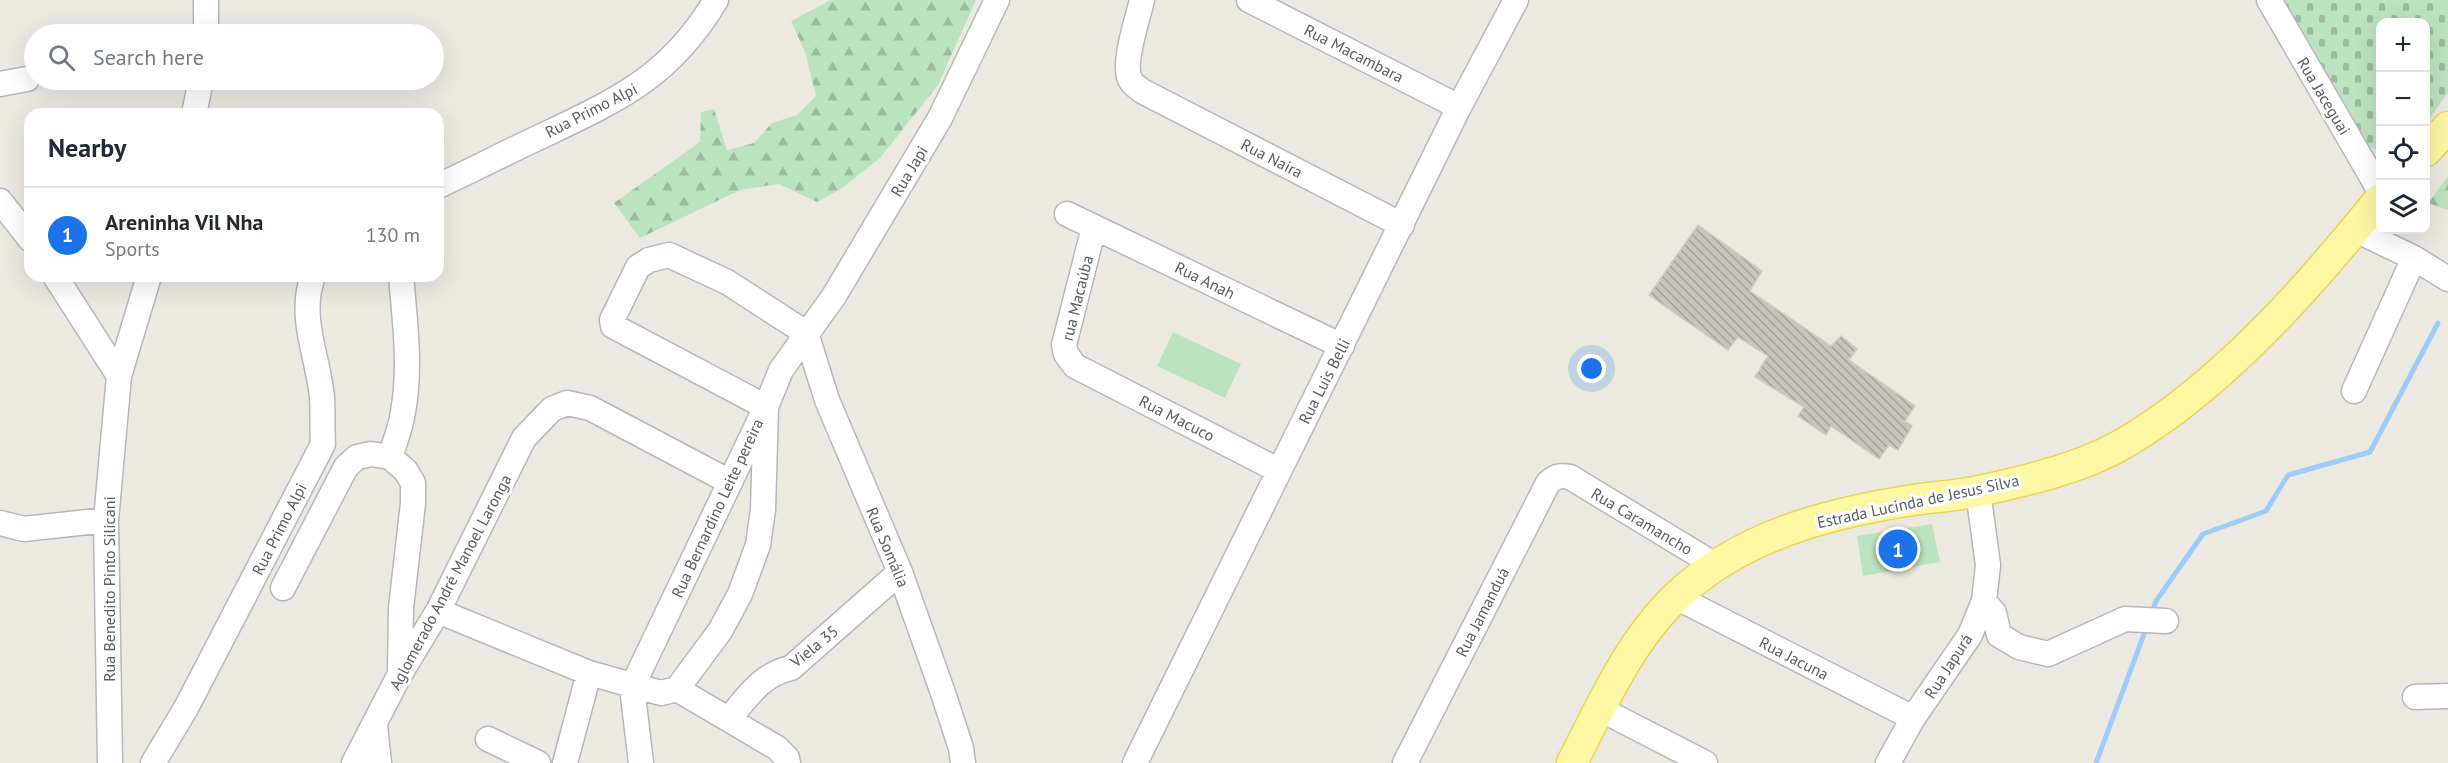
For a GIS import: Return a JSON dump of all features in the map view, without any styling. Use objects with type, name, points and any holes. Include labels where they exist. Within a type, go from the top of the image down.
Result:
[{"type":"main road","points":[[2430,147],[2448,127]]},
{"type":"main road","name":"Estrada Lucinda de Jesus Silva","points":[[1572,763],[1599,709],[1644,636],[1676,597],[1714,566],[1790,528],[1852,511],[1909,500],[1978,491],[2099,456],[2153,425],[2211,381],[2270,326],[2376,205]]},
{"type":"street","points":[[206,0],[206,24]]},
{"type":"street","name":"Rua Primo Alpi","points":[[444,183],[611,103],[642,84],[689,41],[716,0]]},
{"type":"street","name":"Rua Japi","points":[[806,333],[834,296],[940,118],[997,0]]},
{"type":"street","name":"Rua Naira","points":[[1142,0],[1127,71],[1131,81],[1142,91],[1402,225]]},
{"type":"street","name":"Rua Macambara","points":[[1249,0],[1459,107]]},
{"type":"street","name":"Rua Luis Belli","points":[[1135,763],[1459,107],[1516,0]]},
{"type":"street","name":"Rua Jaceguai","points":[[2269,0],[2376,184]]},
{"type":"street","points":[[0,84],[24,80]]},
{"type":"street","points":[[195,108],[199,90]]},
{"type":"street","points":[[0,201],[24,231]]},
{"type":"street","name":"Rua Anah","points":[[1067,214],[1342,346]]},
{"type":"street","name":"rua Macaúba","points":[[1075,366],[1066,354],[1064,345],[1094,227]]},
{"type":"street","points":[[2356,230],[2414,258],[2448,279]]},
{"type":"street","points":[[438,611],[589,673],[632,687],[661,693],[677,688],[720,631],[740,594],[758,545],[763,510],[766,407],[613,326],[612,320],[638,267],[649,260],[669,255],[727,282],[806,333]]},
{"type":"street","points":[[2354,391],[2414,258]]},
{"type":"street","points":[[59,282],[119,376]]},
{"type":"street","name":"Rua Benedito Pinto Silicani","points":[[110,763],[106,520],[119,376],[147,282]]},
{"type":"street","name":"Rua Primo Alpi","points":[[153,763],[186,708],[323,444],[322,396],[306,315],[311,282]]},
{"type":"street","points":[[390,457],[403,414],[408,381],[408,345],[402,282]]},
{"type":"street","name":"Rua Bernardino Leite pereira","points":[[632,687],[766,407],[775,380],[806,333]]},
{"type":"street","name":"Rua Somália","points":[[806,333],[827,400],[900,572],[943,693],[961,748],[963,763]]},
{"type":"street","name":"Rua Macuco","points":[[1075,366],[1278,470]]},
{"type":"street","name":"Aglomerado André Manoel Laronga","points":[[354,763],[400,674],[438,611],[524,438],[552,409],[567,403],[590,408],[730,482]]},
{"type":"street","points":[[283,588],[346,467],[357,457],[371,454],[390,457],[406,471],[413,483],[413,503],[401,608],[400,674]]},
{"type":"street","name":"Rua Jamanduá","points":[[1405,763],[1548,483],[1561,476],[1569,477]]},
{"type":"street","name":"Rua Caramancho","points":[[1569,477],[1714,566]]},
{"type":"street","name":"Rua Japurá","points":[[1888,763],[1913,718],[1970,635],[1984,601],[1988,565],[1978,491]]},
{"type":"street","points":[[0,523],[24,529],[106,520]]},
{"type":"street","name":"Viela 35","points":[[729,719],[752,692],[775,671],[791,668],[900,572]]},
{"type":"street","name":"Rua Jacuna","points":[[1676,597],[1913,718]]},
{"type":"street","points":[[1984,601],[1994,613],[1999,635],[2019,647],[2048,654],[2125,619],[2166,621]]},
{"type":"street","points":[[565,763],[589,673]]},
{"type":"street","points":[[632,687],[641,763]]},
{"type":"street","points":[[677,688],[777,748],[787,758],[788,763]]},
{"type":"street","points":[[2415,697],[2448,696]]},
{"type":"street","points":[[1599,709],[1705,763]]},
{"type":"street","points":[[375,726],[379,763]]},
{"type":"street","points":[[488,739],[538,763]]},
{"type":"green space","points":[[831,0],[976,0],[938,85],[880,158],[841,189],[817,202],[779,184],[740,190],[640,238],[614,203],[700,142],[701,112],[714,109],[727,150],[754,143],[772,123],[797,115],[816,96],[805,52],[791,21]]},
{"type":"green space","points":[[2276,0],[2448,0],[2448,93],[2430,118],[2430,18],[2376,18],[2376,150],[2368,146],[2313,65]]},
{"type":"green space","points":[[2448,176],[2448,210],[2430,204],[2430,200]]},
{"type":"green space","points":[[1173,332],[1241,364],[1225,398],[1157,366]]},
{"type":"green space","points":[[1932,524],[1940,562],[1863,576],[1857,536]]},
{"type":"building","points":[[1698,225],[1762,271],[1750,291],[1831,346],[1841,336],[1857,349],[1849,360],[1915,406],[1905,421],[1912,426],[1898,450],[1889,445],[1879,459],[1831,426],[1826,435],[1798,416],[1804,407],[1755,377],[1768,356],[1738,337],[1728,350],[1649,295]]},
{"type":"waterway","points":[[2151,614],[2156,601],[2203,534],[2266,511],[2288,475],[2370,452],[2438,323]]},
{"type":"waterway","points":[[2096,763],[2147,626]]},
{"type":"place","name":"Areninha Vil Nha","points":[[1898,549]]}]
